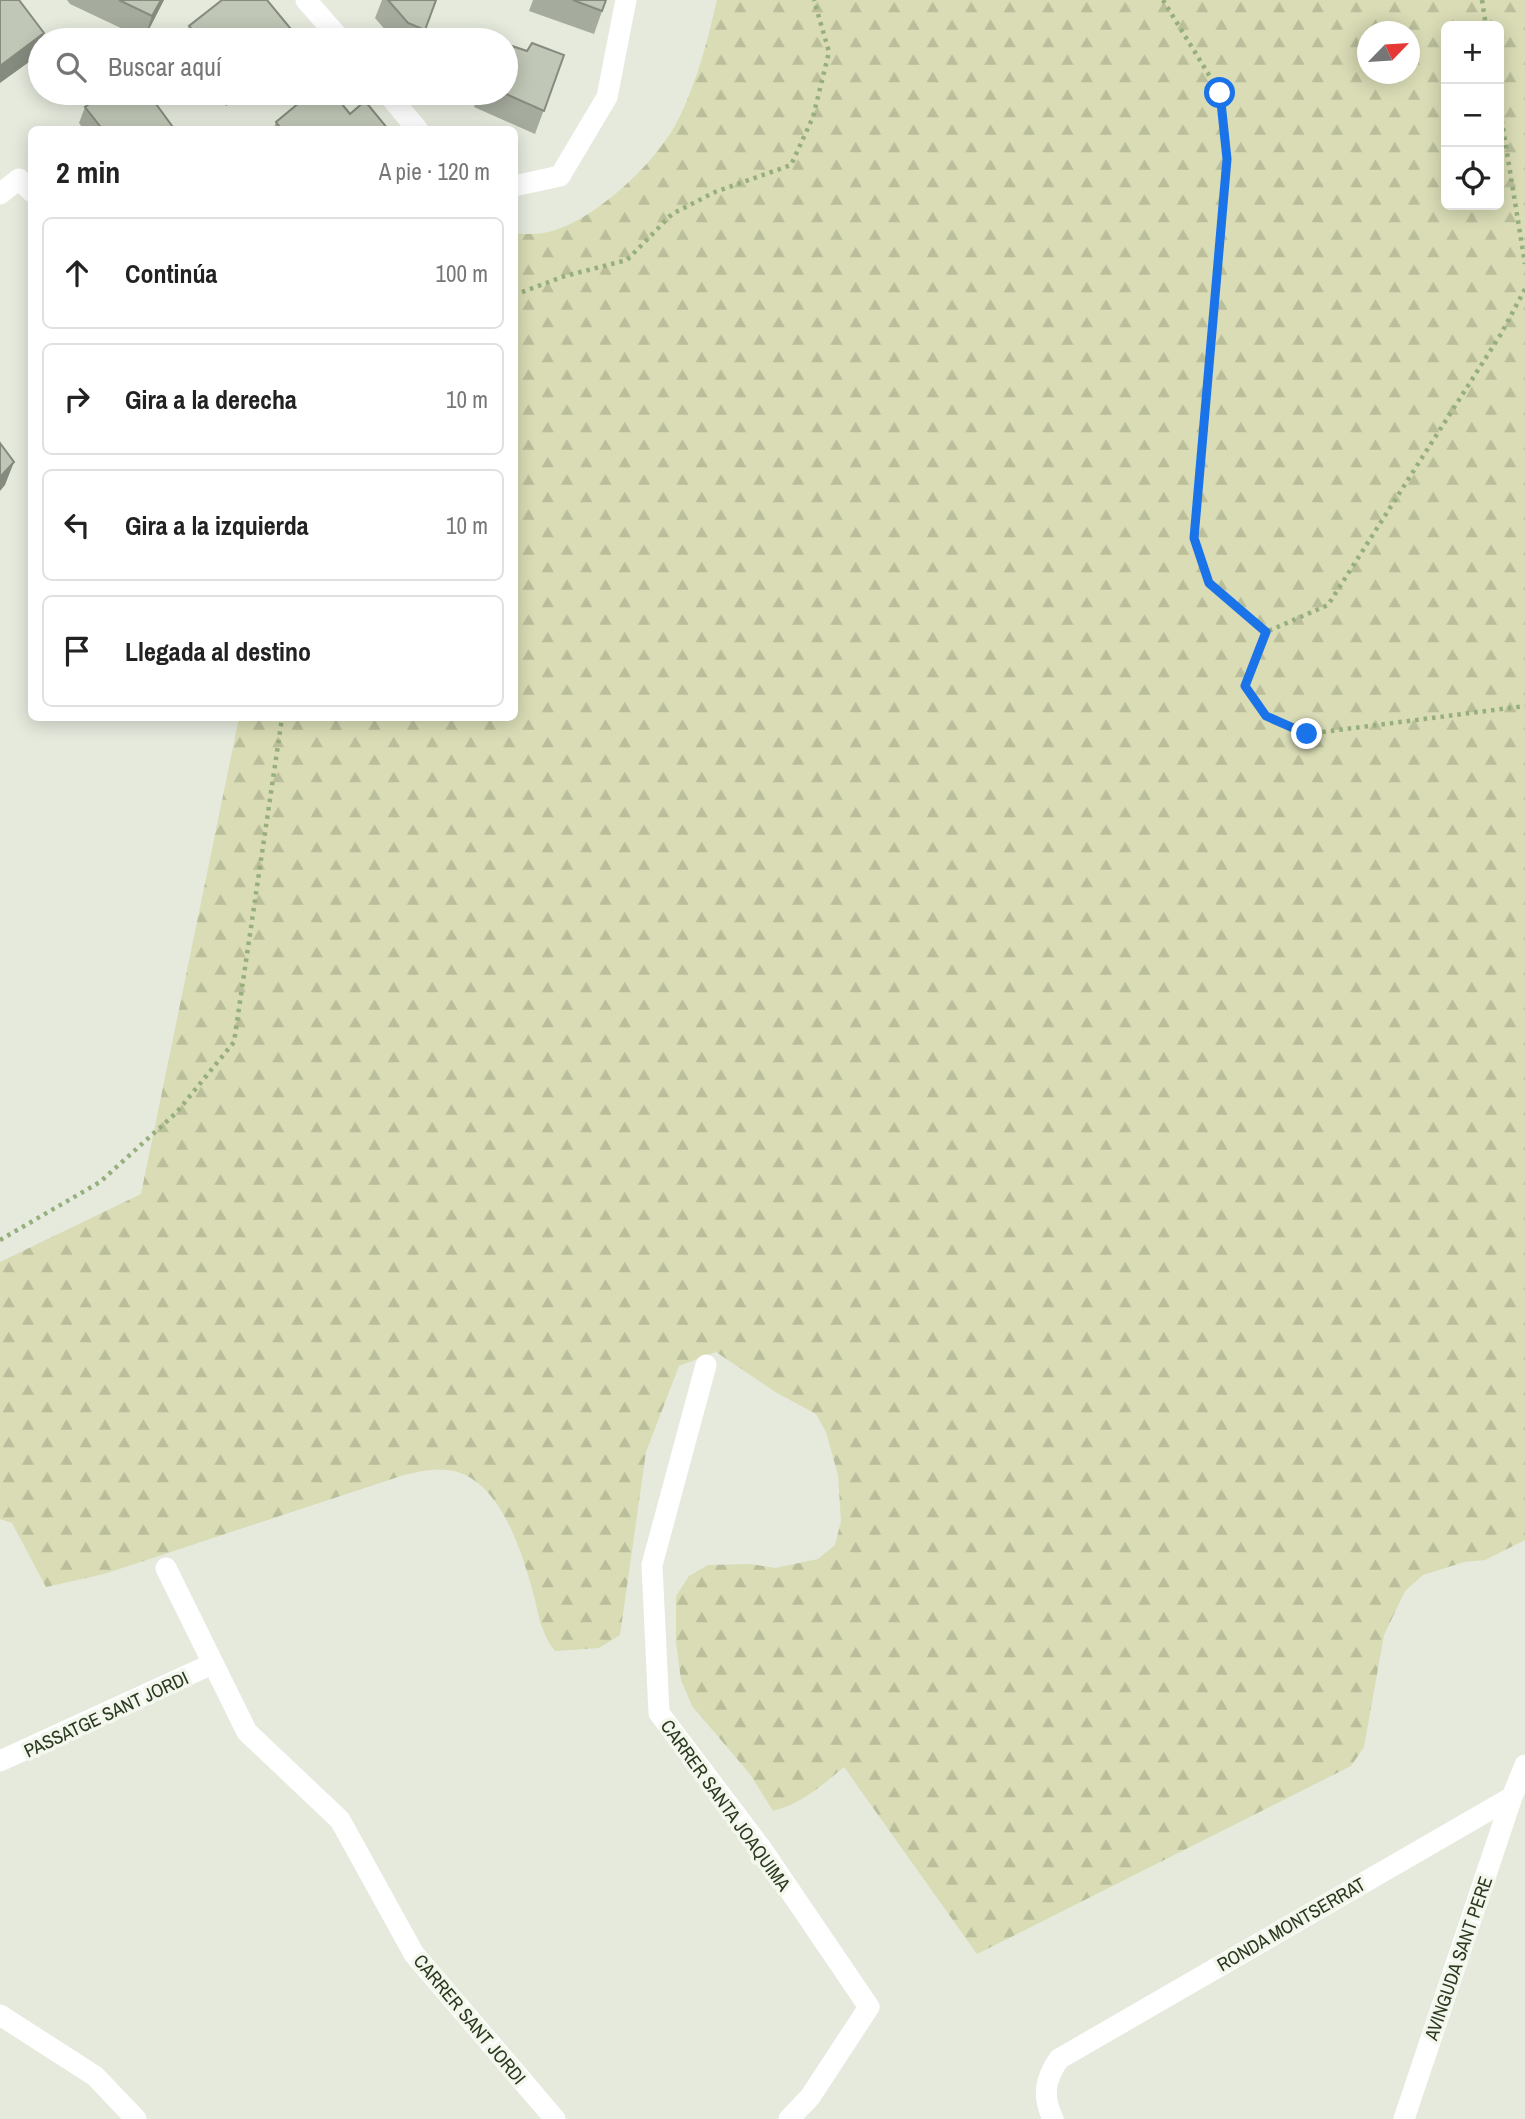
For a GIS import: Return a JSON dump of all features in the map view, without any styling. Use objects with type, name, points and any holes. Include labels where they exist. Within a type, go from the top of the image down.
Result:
[{"type":"street","points":[[306,0],[330,28]]},
{"type":"street","points":[[518,185],[560,176],[607,97],[626,0]]},
{"type":"street","points":[[397,105],[415,126]]},
{"type":"street","points":[[0,194],[19,179],[28,188]]},
{"type":"street","name":"CARRER SANTA JOAQUIMA","points":[[706,1365],[652,1565],[659,1713],[761,1848],[869,2007],[810,2097],[789,2119]]},
{"type":"street","name":"CARRER SANT JORDI","points":[[166,1567],[247,1732],[340,1820],[414,1954],[555,2119]]},
{"type":"street","name":"PASSATGE SANT JORDI","points":[[0,1760],[212,1664]]},
{"type":"street","points":[[1512,1797],[1525,1765]]},
{"type":"street","name":"RONDA MONTSERRAT","points":[[1053,2119],[1046,2104],[1048,2076],[1059,2059],[1512,1797]]},
{"type":"street","name":"AVINGUDA SANT PERE","points":[[1404,2119],[1512,1797]]},
{"type":"street","points":[[0,2015],[95,2076],[136,2119]]},
{"type":"path","points":[[518,294],[565,276],[627,260],[672,214],[715,192],[791,165],[813,117],[829,52],[814,0]]},
{"type":"path","points":[[1163,0],[1220,93],[1227,159],[1194,538],[1209,583],[1266,632]]},
{"type":"path","points":[[1482,0],[1485,21]]},
{"type":"path","points":[[1504,134],[1525,264]]},
{"type":"path","points":[[1525,289],[1501,334],[1328,605],[1266,632],[1245,686],[1266,716],[1307,734],[1525,706]]},
{"type":"path","points":[[0,1240],[100,1182],[176,1113],[234,1042],[282,721]]},
{"type":"green space","points":[[717,0],[1525,0],[1525,1540],[1485,1560],[1464,1562],[1423,1575],[1405,1591],[1384,1635],[1364,1747],[1351,1766],[977,1954],[844,1767],[803,1799],[773,1811],[750,1774],[692,1706],[681,1680],[676,1642],[676,1596],[689,1576],[708,1565],[751,1564],[775,1568],[818,1559],[835,1545],[841,1521],[838,1475],[826,1432],[816,1414],[777,1393],[716,1352],[679,1366],[646,1452],[620,1635],[599,1648],[555,1651],[543,1630],[522,1556],[505,1517],[481,1485],[465,1475],[447,1470],[404,1475],[104,1574],[46,1587],[12,1523],[0,1519],[0,1262],[141,1194],[238,721],[518,721],[518,234],[552,231],[570,224],[607,201],[657,152],[679,118],[691,90]]},
{"type":"building","points":[[0,0],[19,0],[40,28],[28,28],[28,45],[0,66]]},
{"type":"building","points":[[119,0],[161,0],[152,16]]},
{"type":"building","points":[[222,0],[267,0],[290,28],[191,28],[189,26]]},
{"type":"building","points":[[388,0],[436,0],[426,28],[408,23]]},
{"type":"building","points":[[573,0],[606,0],[602,11]]},
{"type":"building","points":[[532,43],[564,55],[544,111],[518,99],[518,48],[527,51]]},
{"type":"building","points":[[157,105],[172,126],[100,126],[85,107]]},
{"type":"building","points":[[297,105],[343,105],[350,114],[360,105],[368,105],[386,126],[279,126],[276,122]]},
{"type":"building","points":[[0,443],[14,462],[0,477]]},
{"type":"route","points":[[1220,93],[1227,159],[1221,253],[1194,538],[1209,583],[1266,632],[1245,686],[1266,716],[1307,734]]}]
